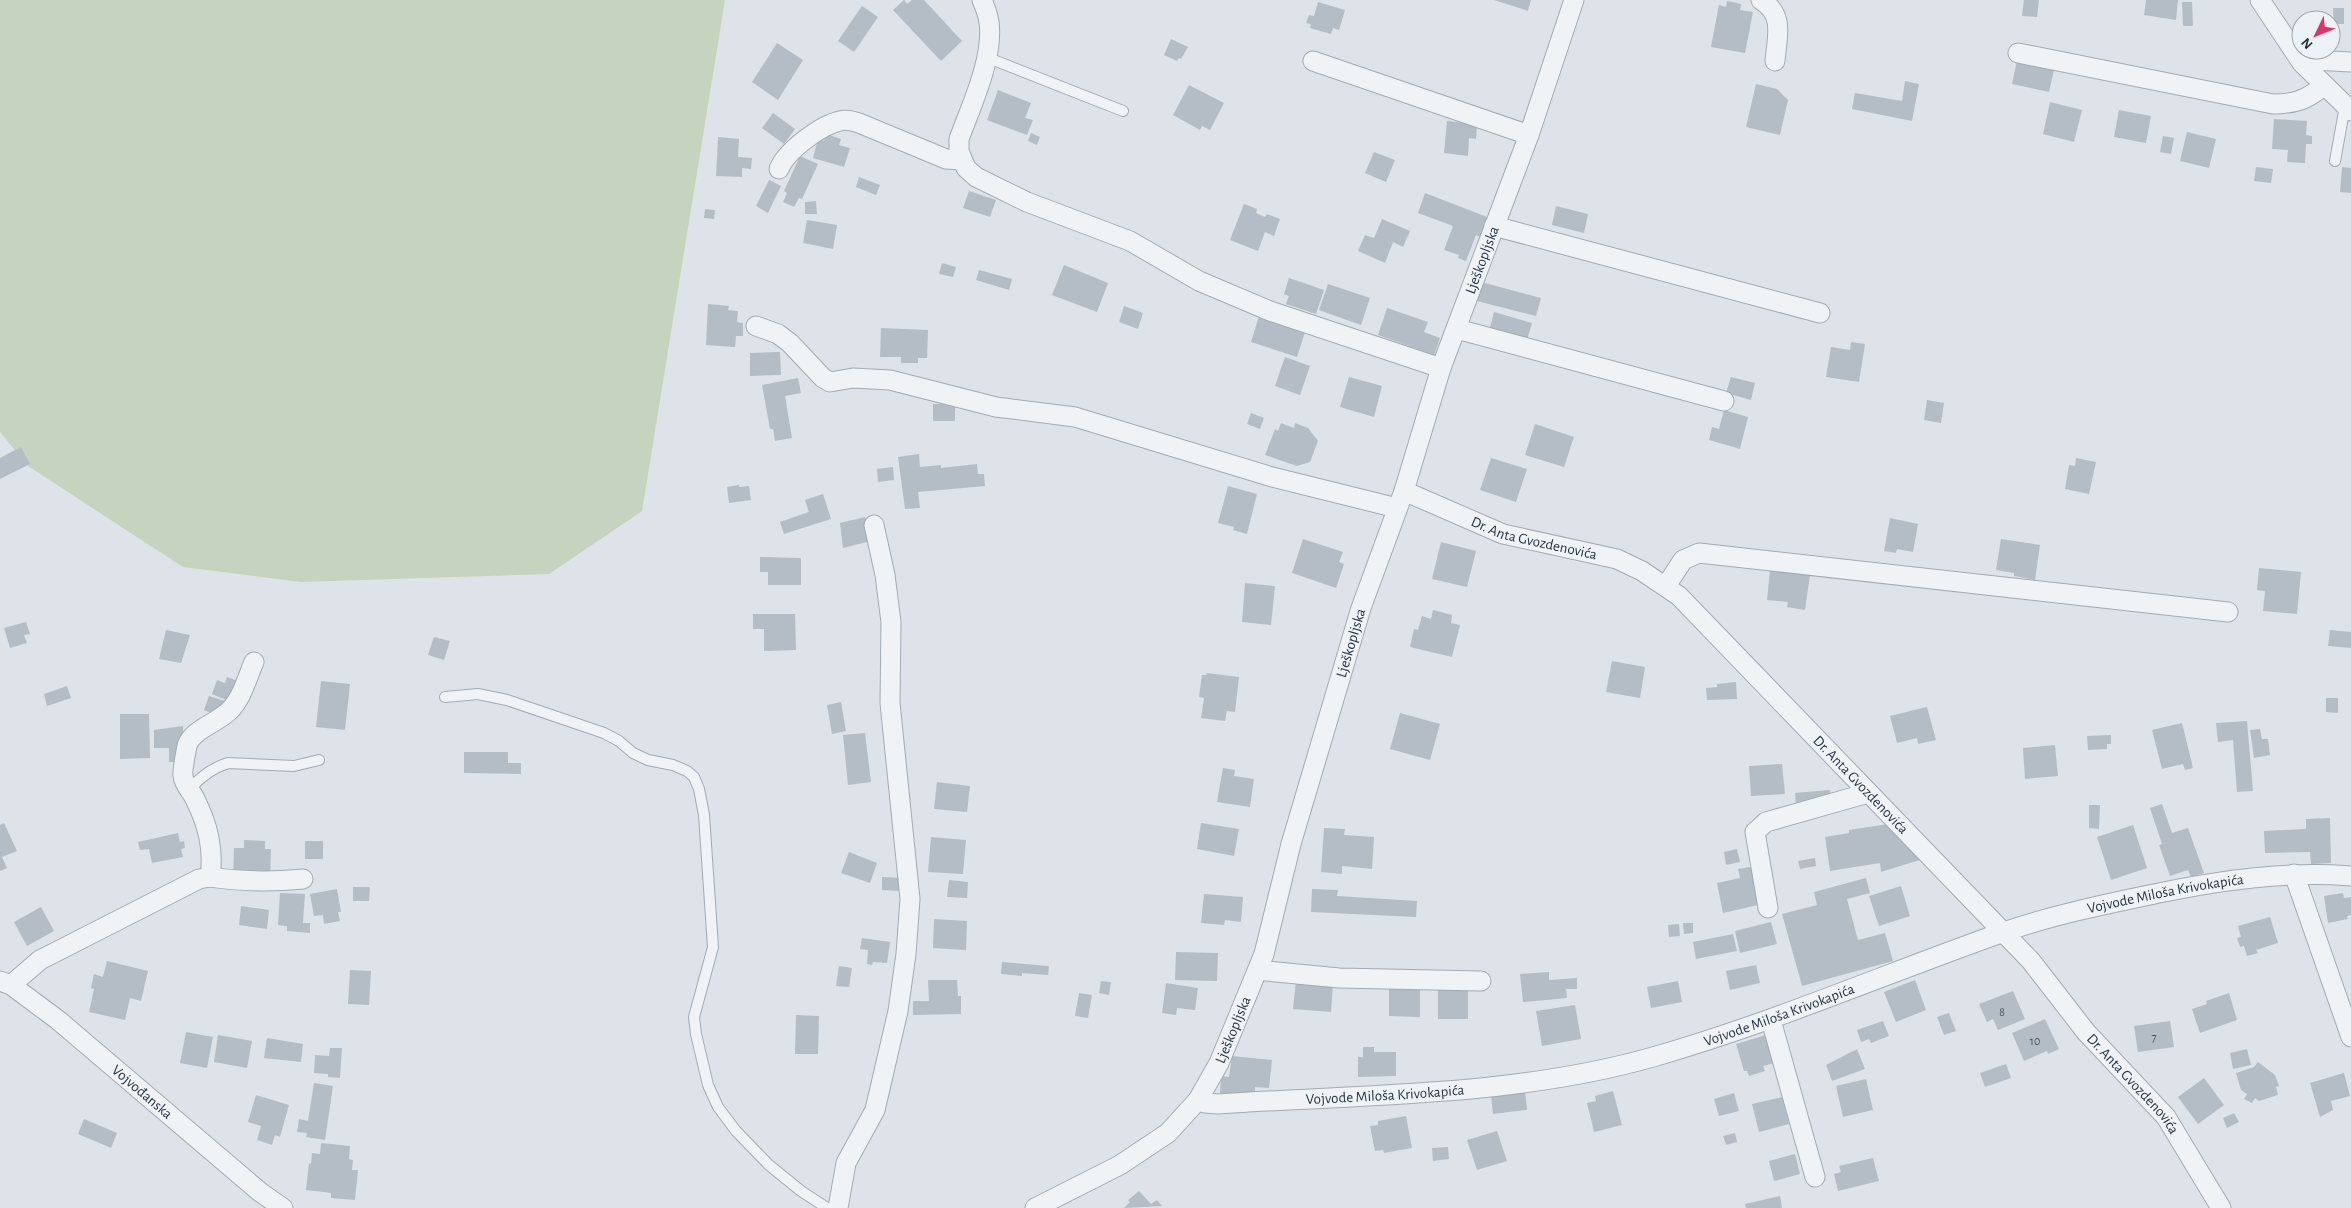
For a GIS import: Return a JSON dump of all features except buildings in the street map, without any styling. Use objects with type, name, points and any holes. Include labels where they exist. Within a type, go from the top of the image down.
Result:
[{"type":"street","points":[[982,0],[989,21],[990,37],[986,57],[959,139],[961,160],[966,168],[985,181],[1027,202],[1130,241],[1199,281],[1270,311],[1441,368]]},
{"type":"street","name":"Lješkopljska","points":[[1036,1208],[1144,1150],[1168,1132],[1198,1100],[1219,1063],[1259,968],[1291,844],[1360,608],[1400,499],[1441,368],[1529,135],[1574,0]]},
{"type":"street","points":[[1761,0],[1772,7],[1778,19],[1775,60]]},
{"type":"street","points":[[2260,0],[2302,63],[2323,86],[2348,108]]},
{"type":"street","points":[[2018,53],[2273,104],[2296,103],[2314,94],[2323,86]]},
{"type":"street","points":[[2302,63],[2313,60],[2351,62]]},
{"type":"street","points":[[1313,61],[1529,135]]},
{"type":"street","points":[[779,169],[787,154],[795,147],[833,123],[846,120],[859,123],[946,159],[961,160]]},
{"type":"street","points":[[1494,226],[1820,313]]},
{"type":"street","name":"Dr. Anta Gvozdenovića","points":[[756,326],[778,334],[790,343],[823,378],[830,382],[862,378],[890,380],[996,407],[1075,417],[1272,477],[1400,499],[1503,534],[1617,559],[1642,571],[1666,586],[1691,608],[2032,961],[2086,1032],[2166,1117],[2221,1208]]},
{"type":"street","points":[[1457,329],[1724,401]]},
{"type":"street","points":[[838,1208],[846,1162],[875,1110],[898,1011],[906,954],[910,899],[890,703],[891,622],[885,575],[874,525]]},
{"type":"street","points":[[1666,586],[1682,560],[1699,554],[2228,612]]},
{"type":"street","points":[[210,876],[212,857],[210,838],[201,812],[183,776],[190,739],[220,720],[230,710],[237,701],[254,662]]},
{"type":"street","points":[[1768,908],[1756,832],[1759,826],[1766,822],[1868,793]]},
{"type":"street","points":[[2294,874],[2351,1037]]},
{"type":"street","name":"Vojvode Miloša Krivokapića","points":[[1198,1100],[1218,1104],[1428,1092],[1510,1085],[1590,1073],[1654,1056],[1771,1020],[2004,932],[2105,904],[2225,880],[2294,874],[2351,876]]},
{"type":"street","points":[[5,983],[40,960],[199,879],[210,876],[236,881],[273,882],[303,879]]},
{"type":"street","points":[[1259,968],[1273,972],[1339,978],[1481,981]]},
{"type":"street","name":"Vojvođanska","points":[[5,983],[58,1020],[260,1192],[283,1208]]},
{"type":"street","points":[[1771,1020],[1815,1177]]},
{"type":"lane","points":[[986,57],[1123,110]]},
{"type":"lane","points":[[2335,161],[2348,108]]},
{"type":"lane","points":[[445,697],[478,694],[507,700],[604,733],[619,741],[633,753],[648,760],[687,770],[694,777],[699,789],[704,814],[713,947],[694,1018],[708,1085],[718,1107],[736,1131],[769,1165],[801,1191],[828,1208]]},
{"type":"lane","points":[[190,790],[202,776],[228,763],[294,766],[319,760]]},
{"type":"green space","points":[[0,0],[725,0],[642,511],[549,574],[301,582],[183,567],[28,466],[0,432]]}]
